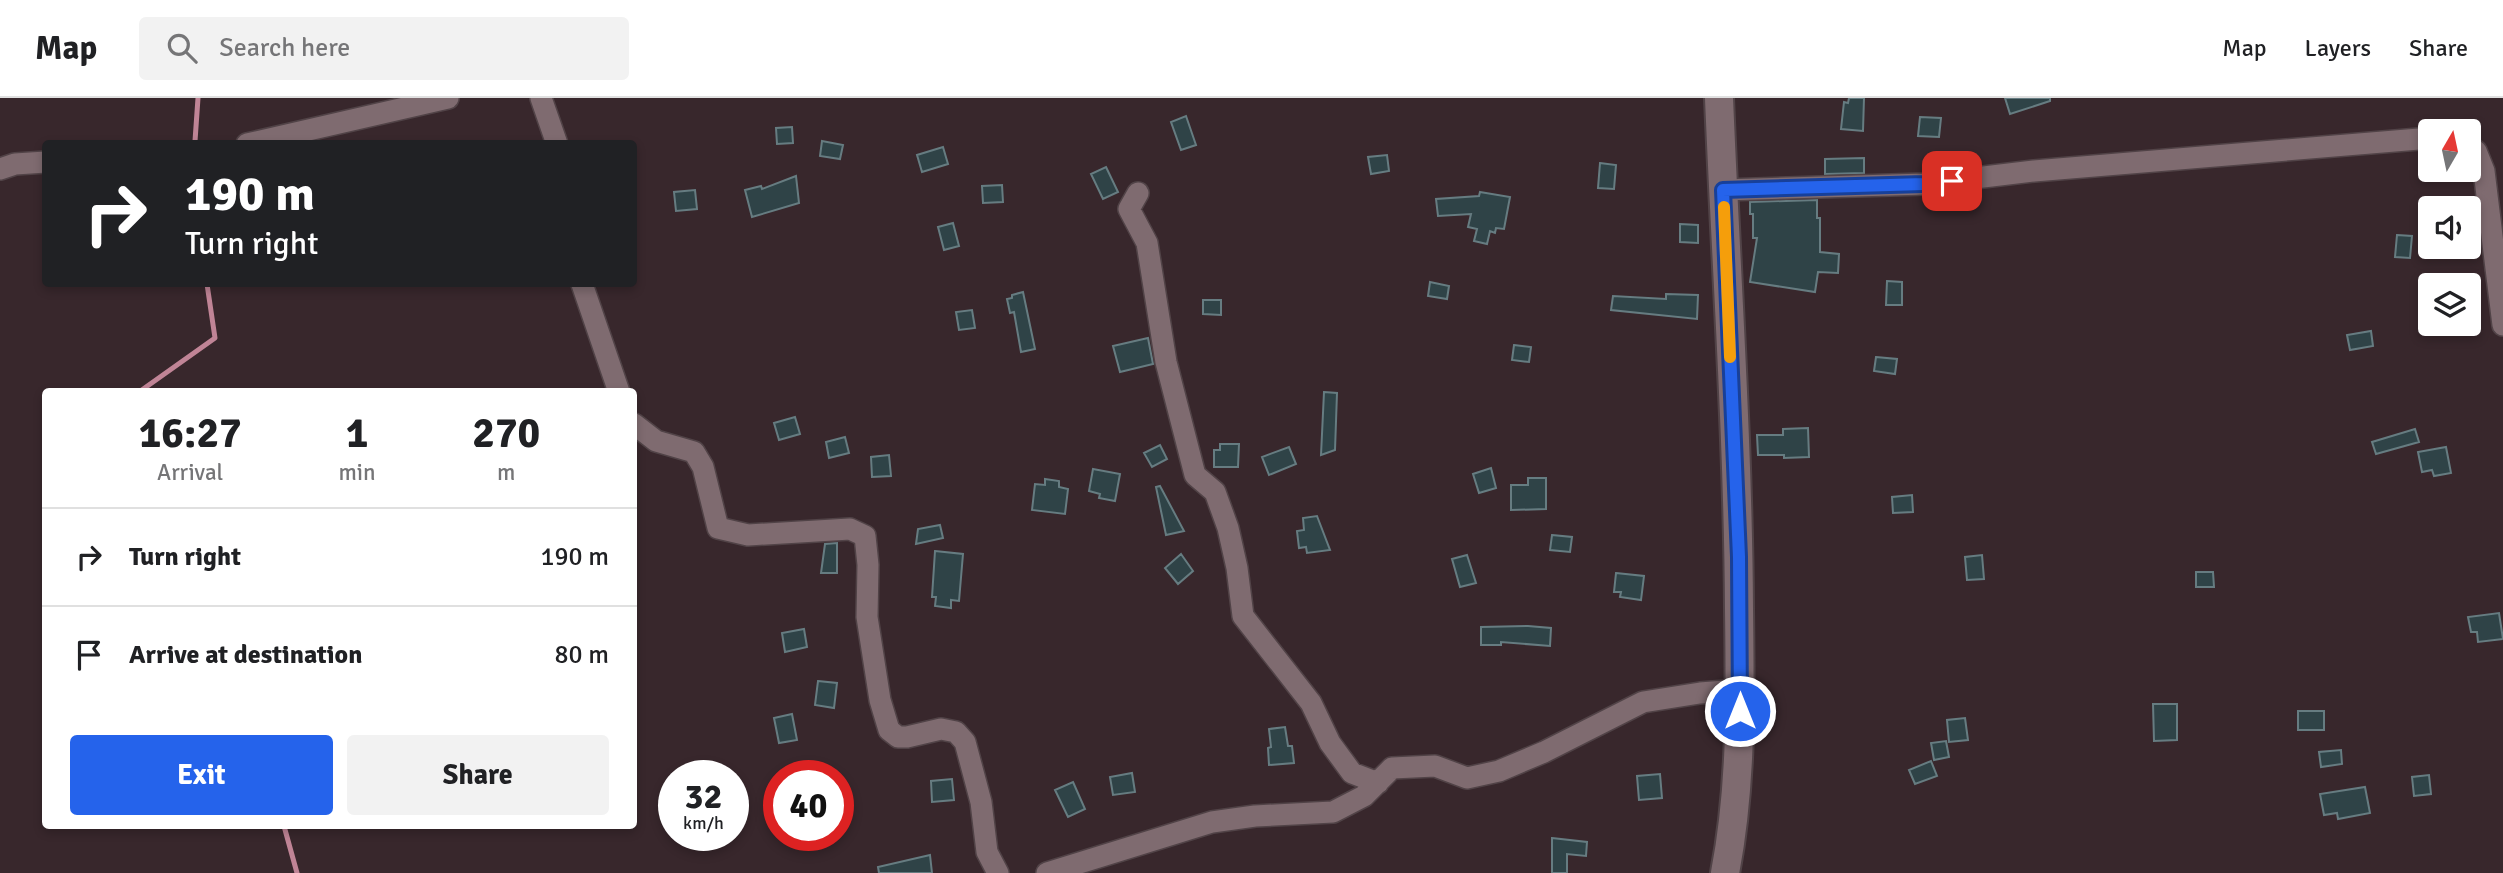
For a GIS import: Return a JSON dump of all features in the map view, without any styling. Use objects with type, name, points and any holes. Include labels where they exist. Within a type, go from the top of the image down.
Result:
[{"type":"street","points":[[265,140],[449,98]]},
{"type":"street","points":[[541,98],[556,140]]},
{"type":"street","points":[[1719,98],[1739,557],[1740,754],[1734,828],[1725,873]]},
{"type":"street","points":[[1723,190],[1924,184],[2034,171],[2418,139]]},
{"type":"street","points":[[0,169],[15,164],[42,162]]},
{"type":"street","points":[[2482,166],[2503,325]]},
{"type":"street","points":[[1138,192],[1129,209],[1147,243],[1166,362],[1195,475],[1215,492],[1228,528],[1243,616],[1311,702],[1330,743],[1352,773],[1378,783]]},
{"type":"street","points":[[583,287],[618,388]]},
{"type":"street","points":[[637,427],[656,441],[694,452],[703,467],[718,528],[748,535],[850,529],[865,536],[868,565],[867,617],[880,701],[889,730],[898,737],[907,737],[941,729],[956,732],[965,741],[981,802],[987,852],[998,873]]},
{"type":"street","points":[[1047,873],[1212,822],[1255,816],[1333,812],[1364,796],[1392,768],[1435,766],[1467,778],[1499,771],[1544,752],[1643,702],[1740,690]]},
{"type":"building","points":[[1849,98],[1864,98],[1863,131],[1841,129],[1844,102],[1848,103]]},
{"type":"building","points":[[2005,98],[2050,98],[2050,101],[2010,114]]},
{"type":"building","points":[[1186,116],[1196,145],[1181,150],[1171,122]]},
{"type":"building","points":[[1920,117],[1941,118],[1939,137],[1918,136]]},
{"type":"building","points":[[792,127],[793,143],[777,144],[776,128]]},
{"type":"building","points":[[822,141],[843,145],[840,159],[820,156]]},
{"type":"building","points":[[943,147],[948,164],[922,172],[917,155]]},
{"type":"building","points":[[1387,155],[1389,171],[1371,174],[1368,157]]},
{"type":"building","points":[[1864,158],[1864,173],[1825,174],[1825,159]]},
{"type":"building","points":[[1600,163],[1616,165],[1614,189],[1598,188]]},
{"type":"building","points":[[1106,167],[1118,192],[1103,199],[1091,174]]},
{"type":"building","points":[[796,176],[799,203],[752,217],[745,190],[761,186],[762,189]]},
{"type":"building","points":[[1002,185],[1003,202],[983,203],[982,186]]},
{"type":"building","points":[[695,190],[697,209],[676,211],[674,192]]},
{"type":"building","points":[[1480,192],[1510,197],[1504,229],[1496,228],[1495,233],[1490,231],[1487,244],[1474,241],[1477,229],[1468,227],[1471,214],[1438,216],[1436,199],[1479,196]]},
{"type":"building","points":[[1817,200],[1820,252],[1839,254],[1838,273],[1818,272],[1815,292],[1750,282],[1757,238],[1753,238],[1750,202]]},
{"type":"building","points":[[953,223],[959,246],[944,250],[938,227]]},
{"type":"building","points":[[1680,224],[1698,225],[1698,243],[1680,242]]},
{"type":"building","points":[[2397,235],[2412,236],[2410,258],[2395,257]]},
{"type":"building","points":[[1887,281],[1902,282],[1902,305],[1886,305]]},
{"type":"building","points":[[1430,282],[1449,286],[1447,299],[1428,296]]},
{"type":"building","points":[[1023,292],[1035,349],[1021,352],[1014,312],[1010,313],[1007,299]]},
{"type":"building","points":[[1666,294],[1698,295],[1697,319],[1611,310],[1613,296],[1666,299]]},
{"type":"building","points":[[1203,300],[1221,300],[1221,315],[1203,314]]},
{"type":"building","points":[[972,310],[975,328],[959,330],[956,312]]},
{"type":"building","points":[[2371,331],[2373,346],[2350,350],[2347,335]]},
{"type":"building","points":[[1148,338],[1153,364],[1120,372],[1113,346]]},
{"type":"building","points":[[1514,345],[1531,347],[1529,362],[1512,360]]},
{"type":"building","points":[[1876,357],[1897,359],[1895,374],[1874,371]]},
{"type":"building","points":[[1324,392],[1337,393],[1335,450],[1321,455]]},
{"type":"building","points":[[795,417],[800,434],[779,440],[774,423]]},
{"type":"building","points":[[1808,428],[1809,457],[1758,455],[1757,435],[1783,435],[1783,429]]},
{"type":"building","points":[[2415,429],[2419,442],[2376,454],[2372,442]]},
{"type":"building","points":[[845,437],[849,453],[829,458],[826,442]]},
{"type":"building","points":[[1220,444],[1239,444],[1238,467],[1214,467],[1214,450],[1220,450]]},
{"type":"building","points":[[1160,445],[1167,459],[1152,467],[1144,453]]},
{"type":"building","points":[[1289,447],[1296,464],[1269,475],[1262,457]]},
{"type":"building","points":[[2446,447],[2451,473],[2434,476],[2432,470],[2422,472],[2418,452]]},
{"type":"building","points":[[889,455],[891,476],[872,477],[871,457]]},
{"type":"building","points":[[1491,468],[1496,488],[1479,493],[1473,474]]},
{"type":"building","points":[[1093,469],[1120,474],[1115,501],[1099,498],[1100,494],[1089,491]]},
{"type":"building","points":[[1528,478],[1546,478],[1546,509],[1511,510],[1511,485],[1528,485]]},
{"type":"building","points":[[1045,479],[1059,481],[1059,487],[1068,489],[1065,514],[1032,510],[1035,484],[1045,485]]},
{"type":"building","points":[[1160,486],[1184,531],[1166,535],[1156,487]]},
{"type":"building","points":[[1912,495],[1913,512],[1893,513],[1892,497]]},
{"type":"building","points":[[1317,516],[1330,550],[1307,553],[1306,547],[1299,548],[1297,531],[1304,530],[1303,518]]},
{"type":"building","points":[[940,525],[943,538],[916,544],[918,529]]},
{"type":"building","points":[[1552,535],[1572,537],[1570,552],[1550,550]]},
{"type":"building","points":[[837,543],[837,573],[821,573],[825,544]]},
{"type":"building","points":[[935,551],[963,554],[959,601],[951,600],[951,608],[935,606],[936,597],[932,597]]},
{"type":"building","points":[[1181,554],[1193,571],[1178,584],[1165,568]]},
{"type":"building","points":[[1467,555],[1476,583],[1460,587],[1452,559]]},
{"type":"building","points":[[1982,555],[1984,579],[1967,580],[1965,557]]},
{"type":"building","points":[[2196,572],[2213,572],[2214,587],[2196,587]]},
{"type":"building","points":[[1616,573],[1644,576],[1641,600],[1620,597],[1621,592],[1614,592]]},
{"type":"building","points":[[2499,613],[2503,639],[2478,642],[2477,632],[2471,632],[2468,617]]},
{"type":"building","points":[[1481,627],[1551,628],[1550,646],[1501,642],[1501,645],[1481,645]]},
{"type":"building","points":[[804,629],[807,647],[785,652],[782,633]]},
{"type":"building","points":[[818,681],[837,683],[834,708],[815,705]]},
{"type":"building","points":[[2153,704],[2177,704],[2177,740],[2154,741]]},
{"type":"building","points":[[2298,711],[2324,711],[2324,730],[2298,730]]},
{"type":"building","points":[[792,714],[797,740],[779,743],[774,718]]},
{"type":"building","points":[[1965,718],[1968,740],[1949,742],[1947,720]]},
{"type":"building","points":[[1285,727],[1288,746],[1292,746],[1294,763],[1269,765],[1269,729]]},
{"type":"building","points":[[1946,741],[1949,757],[1934,760],[1931,743]]},
{"type":"building","points":[[2341,750],[2342,764],[2321,767],[2319,752]]},
{"type":"building","points":[[1931,761],[1937,776],[1915,784],[1909,770]]},
{"type":"building","points":[[1132,773],[1135,792],[1113,795],[1110,777]]},
{"type":"building","points":[[1660,774],[1662,798],[1639,800],[1637,776]]},
{"type":"building","points":[[2429,775],[2431,794],[2414,796],[2412,777]]},
{"type":"building","points":[[952,779],[954,800],[932,802],[931,781]]},
{"type":"building","points":[[1073,782],[1085,809],[1068,817],[1055,790]]},
{"type":"building","points":[[2365,787],[2370,813],[2338,819],[2337,813],[2324,815],[2320,794]]},
{"type":"building","points":[[1552,838],[1587,842],[1586,856],[1567,854],[1567,873],[1552,873]]},
{"type":"building","points":[[930,855],[932,873],[879,873],[878,867]]},
{"type":"waterway","points":[[195,140],[198,98]]},
{"type":"waterway","points":[[145,388],[215,338],[207,287]]},
{"type":"waterway","points":[[285,829],[297,873]]},
{"type":"slow traffic","points":[[1724,207],[1730,357]]},
{"type":"route","points":[[1740,711],[1739,557],[1723,190],[1952,181]]}]
